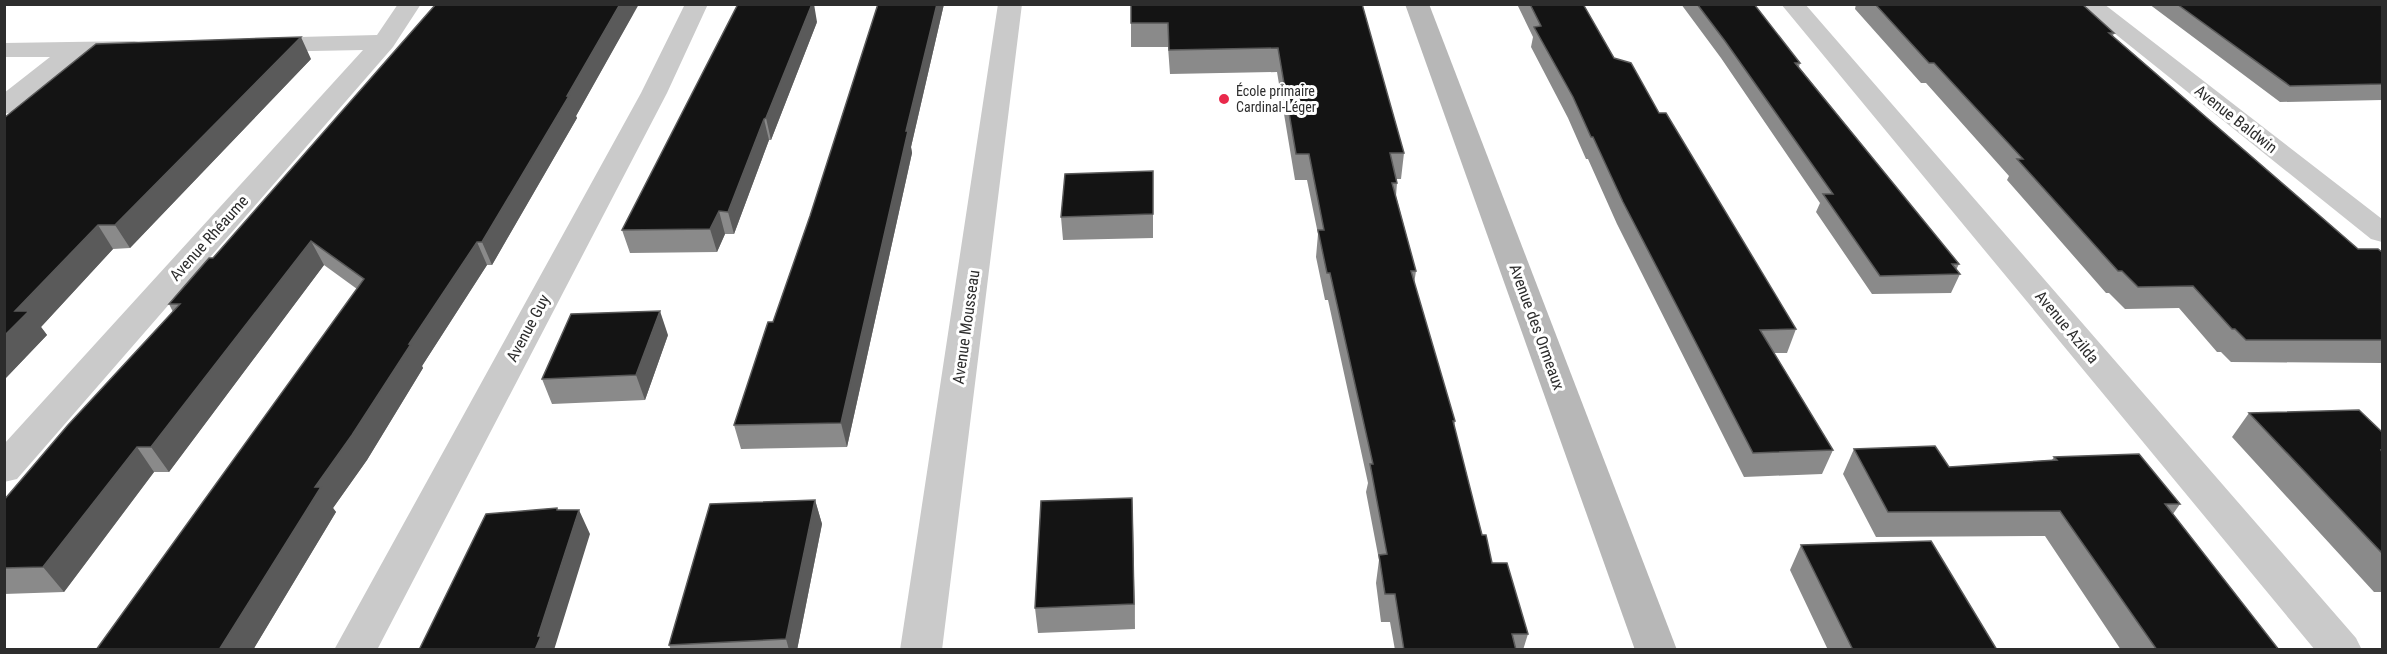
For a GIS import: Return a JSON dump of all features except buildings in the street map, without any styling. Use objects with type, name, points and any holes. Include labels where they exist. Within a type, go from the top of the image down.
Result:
[{"type":"street","name":"Avenue Rhéaume","points":[[4,469],[384,42],[410,4]]},
{"type":"street","name":"Avenue Guy","points":[[355,650],[654,93],[698,4]]},
{"type":"street","name":"Avenue Mousseau","points":[[921,650],[1010,4]]},
{"type":"street","name":"Avenue des Ormeaux","points":[[1418,4],[1656,650]]},
{"type":"street","name":"Avenue Azilda","points":[[1792,4],[2341,650]]},
{"type":"street","name":"Avenue Baldwin","points":[[2089,4],[2382,233]]},
{"type":"street","points":[[231,45],[384,42]]},
{"type":"street","points":[[4,50],[162,47]]},
{"type":"street","points":[[4,106],[75,49]]},
{"type":"place","name":"École primaire Cardinal-Léger","points":[[1224,99]]}]
